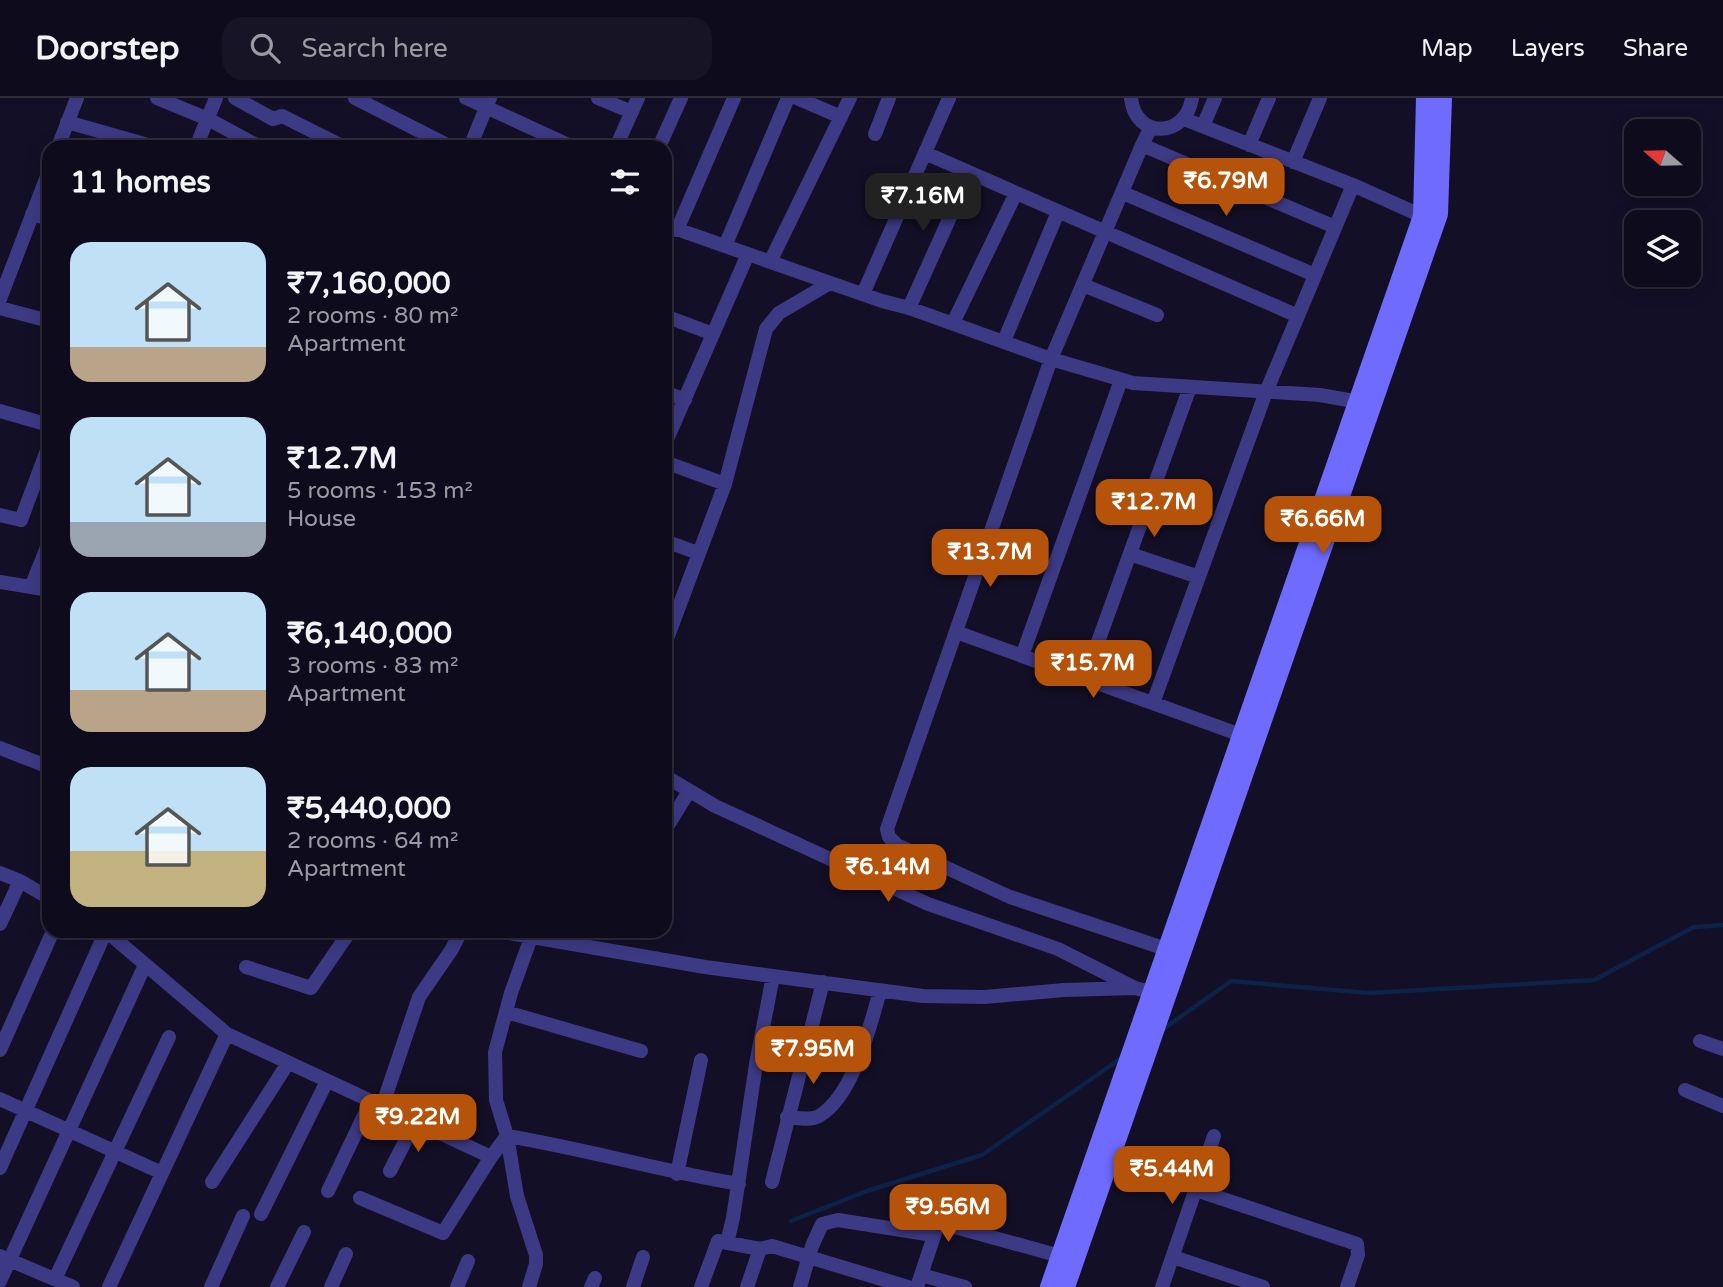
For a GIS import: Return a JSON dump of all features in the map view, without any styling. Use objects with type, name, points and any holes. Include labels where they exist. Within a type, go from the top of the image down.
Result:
[{"type":"street","points":[[61,140],[77,98]]},
{"type":"street","points":[[157,98],[247,140]]},
{"type":"street","points":[[199,140],[216,98]]},
{"type":"street","points":[[235,98],[273,119],[282,116],[330,140]]},
{"type":"street","points":[[355,98],[437,140]]},
{"type":"street","points":[[466,98],[488,103],[559,140]]},
{"type":"street","points":[[598,98],[632,112]]},
{"type":"street","points":[[619,140],[638,98]]},
{"type":"street","points":[[662,140],[681,98]]},
{"type":"street","points":[[672,226],[734,98]]},
{"type":"street","points":[[725,246],[788,98]]},
{"type":"street","points":[[797,98],[841,117]]},
{"type":"street","points":[[769,262],[850,98]]},
{"type":"street","points":[[874,134],[890,98]]},
{"type":"street","points":[[863,294],[948,98]]},
{"type":"street","points":[[1130,99],[1134,112],[1141,121],[1151,127],[1163,129],[1175,126],[1184,119],[1191,109],[1192,98]]},
{"type":"street","points":[[1203,126],[1215,98]]},
{"type":"street","points":[[1249,145],[1269,98]]},
{"type":"street","points":[[1293,162],[1320,98]]},
{"type":"street","points":[[1153,997],[1365,403],[1422,216],[1425,98]]},
{"type":"street","points":[[1066,1287],[1135,1064],[1166,949],[1241,735],[1439,214],[1443,98]]},
{"type":"street","points":[[473,140],[488,103]]},
{"type":"street","points":[[1184,119],[1353,185],[1422,216]]},
{"type":"street","points":[[67,122],[130,140]]},
{"type":"street","points":[[1151,127],[1051,359],[887,829],[889,837],[897,845],[1010,897],[1166,949]]},
{"type":"street","points":[[1142,145],[1335,227]]},
{"type":"street","points":[[925,153],[1298,316]]},
{"type":"street","points":[[909,308],[970,173]]},
{"type":"street","points":[[1153,703],[1266,391],[1353,185]]},
{"type":"street","points":[[0,299],[42,189]]},
{"type":"street","points":[[953,323],[1016,193]]},
{"type":"street","points":[[1123,194],[1315,275]]},
{"type":"street","points":[[1004,341],[1058,212]]},
{"type":"street","points":[[32,214],[42,217]]},
{"type":"street","points":[[672,228],[1051,359],[1121,380],[1321,395],[1365,403]]},
{"type":"street","points":[[672,429],[748,254]]},
{"type":"street","points":[[672,625],[725,484],[766,329],[779,313],[830,283]]},
{"type":"street","points":[[1083,285],[1157,315]]},
{"type":"street","points":[[0,308],[42,319]]},
{"type":"street","points":[[672,319],[713,334]]},
{"type":"street","points":[[1022,656],[1121,380]]},
{"type":"street","points":[[1084,678],[1190,387]]},
{"type":"street","points":[[672,395],[685,400]]},
{"type":"street","points":[[0,411],[42,423]]},
{"type":"street","points":[[0,515],[22,520],[42,464]]},
{"type":"street","points":[[672,465],[725,484]]},
{"type":"street","points":[[672,544],[698,553]]},
{"type":"street","points":[[1130,554],[1199,577]]},
{"type":"street","points":[[30,587],[42,559]]},
{"type":"street","points":[[0,582],[42,589]]},
{"type":"street","points":[[956,632],[1241,735]]},
{"type":"street","points":[[0,748],[42,764]]},
{"type":"street","points":[[672,780],[715,806],[928,904],[1058,949],[1153,997]]},
{"type":"street","points":[[672,819],[689,791]]},
{"type":"street","points":[[0,873],[42,894]]},
{"type":"street","points":[[0,924],[20,881]]},
{"type":"street","points":[[0,1051],[51,938]]},
{"type":"street","points":[[0,1168],[103,938]]},
{"type":"street","points":[[114,938],[227,1034],[491,1157]]},
{"type":"street","points":[[246,967],[311,988],[345,938]]},
{"type":"street","points":[[328,1191],[377,1104],[415,1007],[458,938]]},
{"type":"street","points":[[529,1287],[536,1264],[517,1196],[507,1136],[496,1100],[495,1052],[531,938]]},
{"type":"street","points":[[550,938],[773,976],[923,996],[985,997],[1064,990],[1153,997]]},
{"type":"street","points":[[0,1281],[5,1258],[70,1130],[145,965]]},
{"type":"street","points":[[727,1243],[773,976]]},
{"type":"street","points":[[772,1182],[823,982]]},
{"type":"street","points":[[788,1117],[818,1117],[841,1092],[862,1054],[880,991]]},
{"type":"street","points":[[506,1012],[641,1051]]},
{"type":"street","points":[[109,1287],[227,1034]]},
{"type":"street","points":[[55,1279],[169,1037]]},
{"type":"street","points":[[1700,1041],[1723,1049]]},
{"type":"street","points":[[677,1174],[701,1060]]},
{"type":"street","points":[[212,1182],[288,1063]]},
{"type":"street","points":[[1049,1287],[1135,1064]]},
{"type":"street","points":[[261,1214],[327,1081]]},
{"type":"street","points":[[1685,1090],[1723,1106]]},
{"type":"street","points":[[0,1099],[162,1172]]},
{"type":"street","points":[[390,1171],[415,1122]]},
{"type":"street","points":[[507,1136],[565,1146],[677,1174],[738,1184]]},
{"type":"street","points":[[360,1198],[443,1233],[507,1136]]},
{"type":"street","points":[[1162,1287],[1214,1136]]},
{"type":"street","points":[[1196,1190],[1357,1244],[1358,1255],[1347,1287]]},
{"type":"street","points":[[949,1191],[919,1281],[965,1287]]},
{"type":"street","points":[[212,1287],[243,1216]]},
{"type":"street","points":[[800,1287],[822,1224],[838,1220],[935,1229],[1060,1256]]},
{"type":"street","points":[[277,1287],[304,1232]]},
{"type":"street","points":[[701,1287],[718,1241],[760,1250],[772,1246],[908,1287]]},
{"type":"street","points":[[747,1287],[760,1250]]},
{"type":"street","points":[[331,1287],[346,1254]]},
{"type":"street","points":[[633,1287],[643,1257]]},
{"type":"street","points":[[1173,1257],[1263,1287]]},
{"type":"street","points":[[5,1258],[73,1287]]},
{"type":"street","points":[[457,1287],[468,1261]]},
{"type":"waterway","points":[[1162,1030],[1231,981],[1369,993],[1594,980],[1694,927],[1723,925]]},
{"type":"waterway","points":[[791,1221],[867,1191],[982,1155],[1123,1057]]}]
